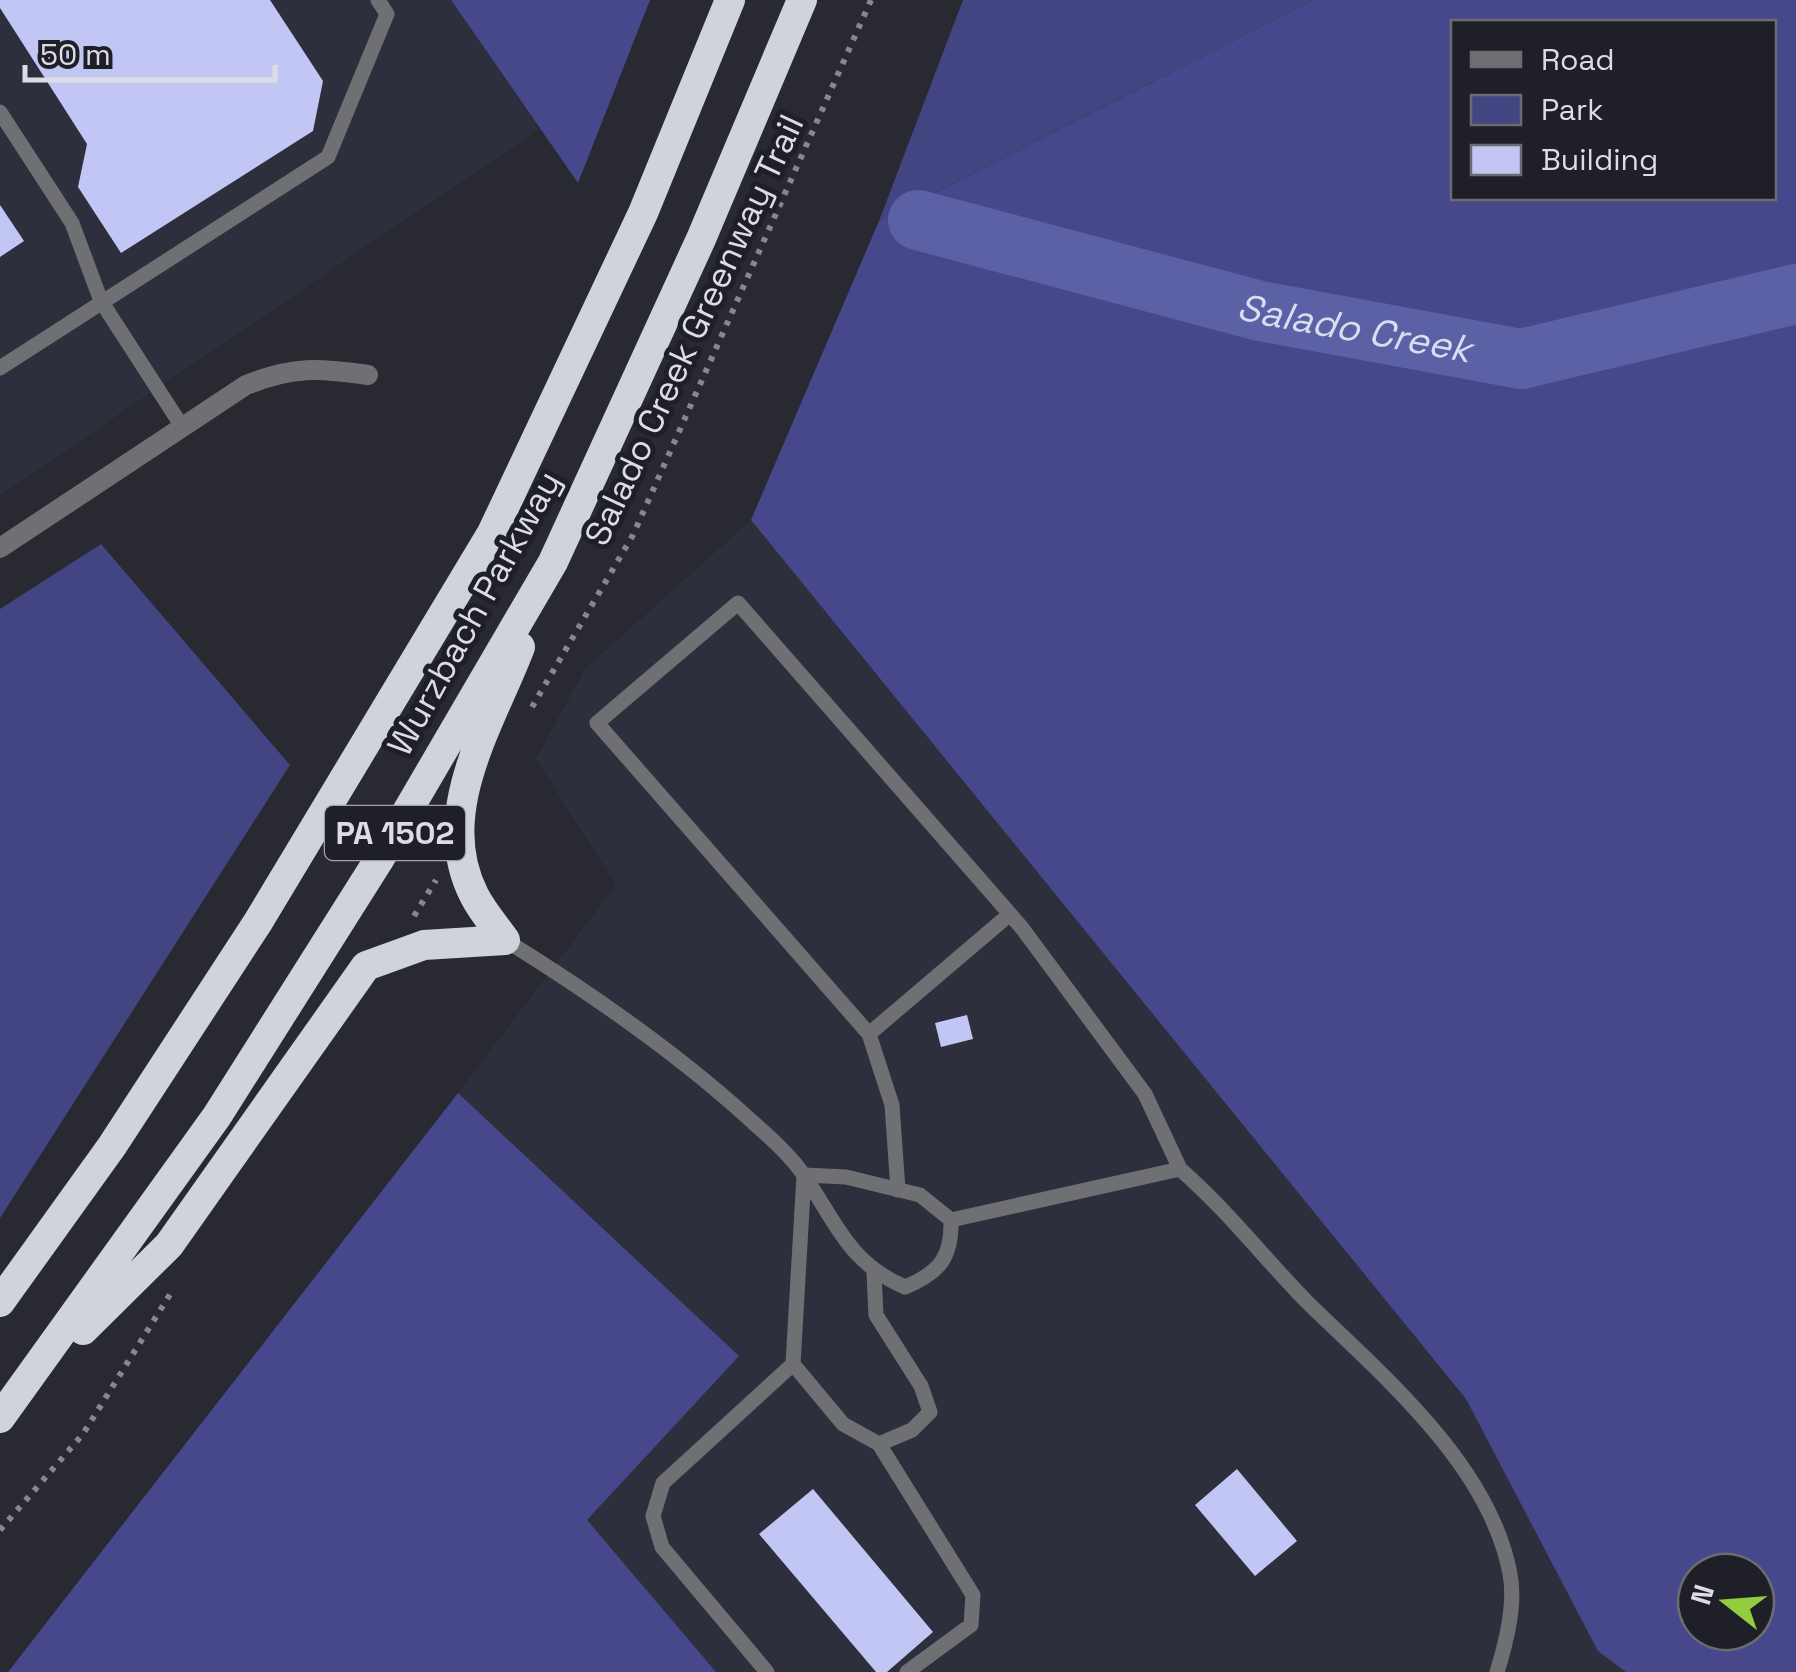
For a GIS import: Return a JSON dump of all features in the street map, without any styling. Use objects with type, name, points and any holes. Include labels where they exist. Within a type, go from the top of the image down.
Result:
[{"type":"highway","name":"Wurzbach Parkway","points":[[0,1302],[112,1146],[258,922],[492,533],[643,214],[730,0]]},
{"type":"highway","name":"Wurzbach Parkway","points":[[0,1418],[218,1116],[380,858],[553,562],[701,239],[802,0]]},
{"type":"highway","points":[[505,940],[474,896],[463,865],[459,801],[553,562]]},
{"type":"highway","points":[[24,1389],[168,1245],[366,966],[424,945],[505,940]]},
{"type":"street","points":[[0,548],[246,384],[309,367],[368,375]]},
{"type":"lane","points":[[0,368],[328,157],[388,14],[378,0]]},
{"type":"lane","points":[[0,112],[72,224],[102,300],[184,428]]},
{"type":"lane","points":[[898,1190],[892,1105],[869,1034],[597,722],[738,603],[1010,914],[1145,1094],[1180,1170],[1213,1198],[1304,1298],[1402,1392],[1456,1460],[1492,1522],[1510,1576],[1507,1640],[1497,1672]]},
{"type":"lane","points":[[869,1034],[1010,914]]},
{"type":"lane","points":[[505,940],[580,987],[746,1116],[804,1175],[830,1222],[874,1274],[905,1287],[934,1275],[952,1249],[950,1220],[920,1195],[846,1177],[804,1175]]},
{"type":"lane","points":[[950,1220],[1180,1170]]},
{"type":"lane","points":[[804,1175],[793,1364],[843,1424],[879,1444],[973,1595],[971,1625],[907,1672]]},
{"type":"lane","points":[[874,1274],[876,1314],[921,1386],[930,1412],[912,1430],[879,1444]]},
{"type":"lane","points":[[767,1672],[662,1547],[654,1516],[663,1483],[793,1364]]},
{"type":"path","name":"Salado Creek Greenway Trail","points":[[528,713],[633,535],[871,0]]},
{"type":"path","points":[[412,919],[444,867]]},
{"type":"shaded area","points":[[0,0],[451,0],[539,129],[0,495]]},
{"type":"shaded area","points":[[451,0],[650,0],[578,183]]},
{"type":"shaded area","points":[[1314,0],[1796,0],[1796,1672],[1626,1672],[1598,1651],[1466,1399],[751,520],[879,221]]},
{"type":"shaded area","points":[[751,520],[1466,1399],[1598,1650],[1626,1672],[716,1672],[586,1520],[458,1093],[616,885],[536,759],[585,669]]},
{"type":"shaded area","points":[[458,1093],[739,1356],[587,1520],[716,1672],[8,1672]]},
{"type":"green space","points":[[963,0],[1314,0],[879,221]]},
{"type":"green space","points":[[101,544],[290,765],[0,1218],[0,609]]},
{"type":"building","points":[[0,0],[270,0],[323,81],[313,131],[121,253],[78,187],[87,144],[0,8]]},
{"type":"building","points":[[0,205],[24,241],[0,257]]},
{"type":"building","points":[[967,1015],[973,1039],[941,1047],[935,1023]]},
{"type":"building","points":[[1237,1469],[1297,1541],[1255,1576],[1195,1505]]},
{"type":"building","points":[[813,1489],[933,1632],[887,1672],[876,1672],[759,1534]]},
{"type":"waterway","name":"Salado Creek","points":[[918,220],[1260,311],[1521,359],[1796,294]]}]
